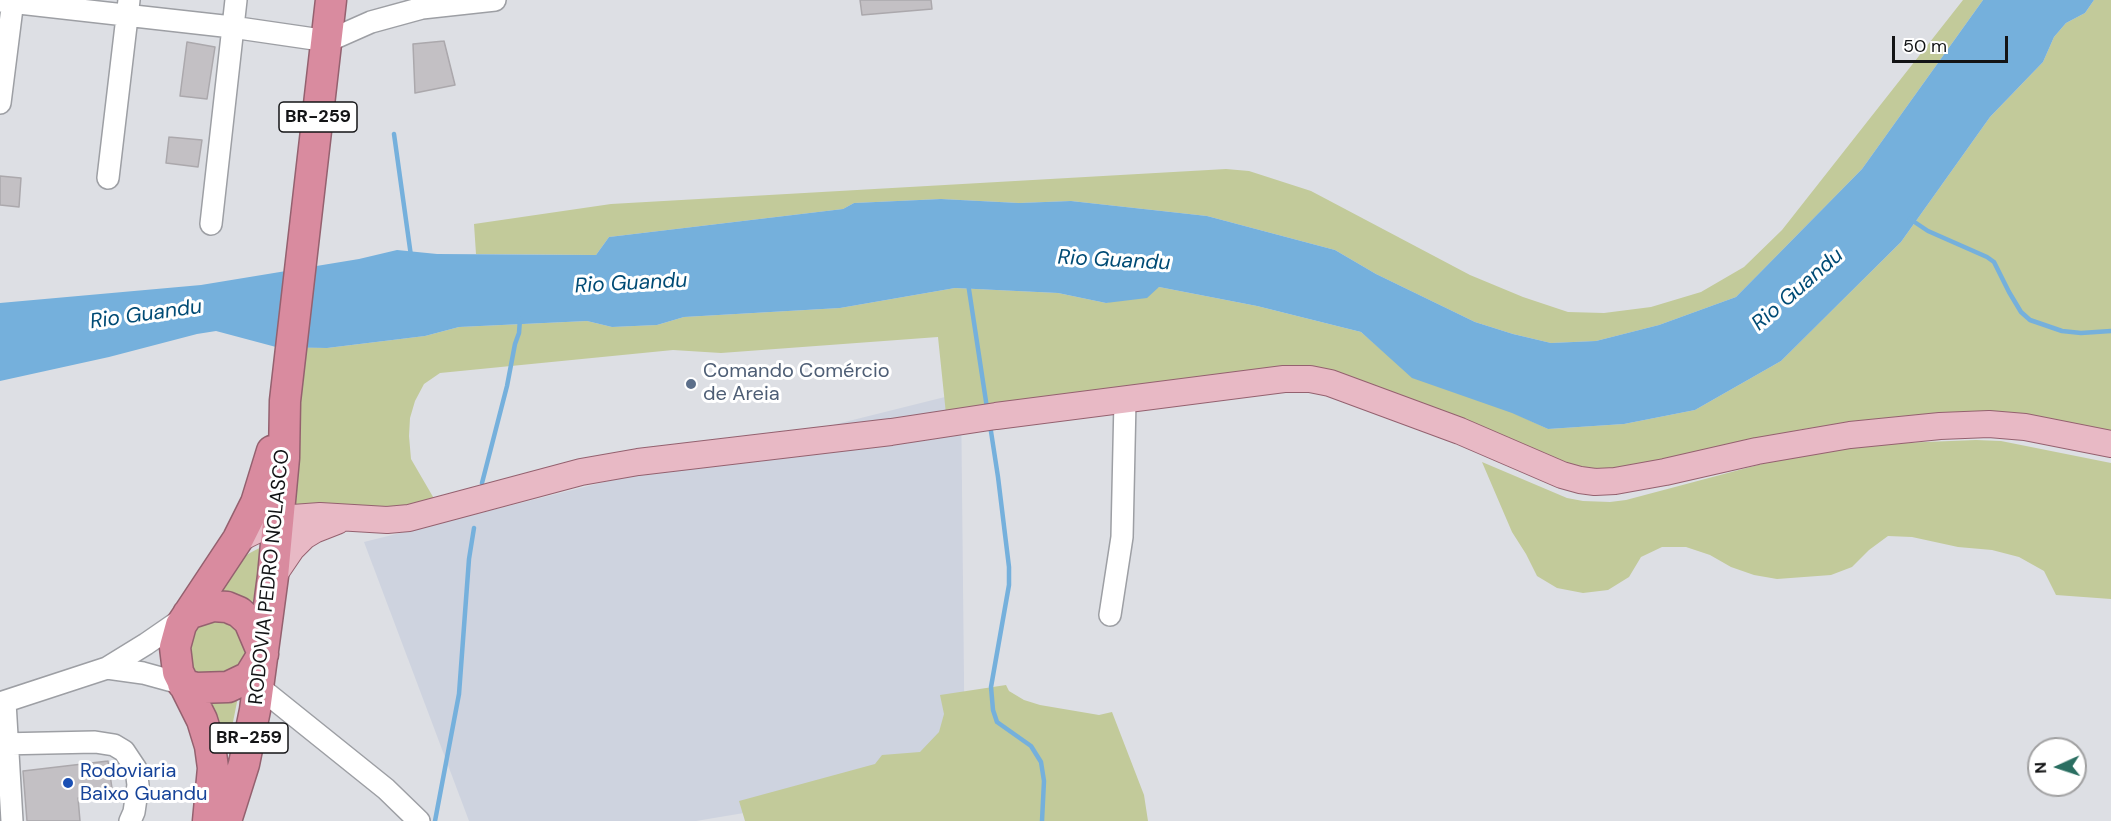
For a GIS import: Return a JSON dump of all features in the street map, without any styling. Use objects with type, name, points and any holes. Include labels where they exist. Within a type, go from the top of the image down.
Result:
[{"type":"highway","name":"RODOVIA PEDRO NOLASCO","points":[[226,821],[244,764],[259,687],[279,519],[286,397],[331,0]]},
{"type":"highway","name":"RODOVIA PEDRO NOLASCO","points":[[188,614],[238,539],[264,481],[286,397]]},
{"type":"highway","points":[[213,606],[227,607],[239,612],[249,621],[263,654],[249,677],[228,687],[196,688],[183,684],[178,672],[175,647],[178,633],[188,614],[213,606]]},
{"type":"highway","name":"BR-259","points":[[183,684],[202,720],[210,746],[213,768],[208,821]]},
{"type":"main road","points":[[238,539],[279,519],[320,516],[387,520],[425,514],[507,490],[581,472],[638,462],[891,432],[1264,381],[1310,379],[1330,383],[1460,431],[1562,475],[1595,482],[1616,481],[1665,472],[1757,451],[1850,435],[1940,426],[1989,424],[2025,427],[2111,444]]},
{"type":"main road","points":[[273,576],[292,548],[304,536],[326,524],[351,517]]},
{"type":"street","points":[[211,224],[236,0]]},
{"type":"street","points":[[0,103],[9,1],[128,8],[232,27],[328,41],[371,22],[422,8],[495,0]]},
{"type":"street","points":[[108,178],[128,8]]},
{"type":"street","points":[[1110,615],[1122,537],[1125,401]]},
{"type":"street","points":[[12,821],[2,702],[107,668],[188,614]]},
{"type":"street","points":[[107,668],[183,684]]},
{"type":"street","points":[[259,687],[386,789],[419,821]]},
{"type":"street","points":[[4,744],[95,742],[114,745],[124,751],[136,769],[138,785],[134,812],[130,821]]},
{"type":"shaded area","points":[[961,393],[965,776],[696,821],[469,821],[364,542]]},
{"type":"green space","points":[[1963,0],[1983,0],[1862,169],[1736,297],[1659,325],[1596,341],[1551,343],[1475,322],[1376,274],[1335,250],[1207,216],[1071,201],[1019,203],[941,199],[854,203],[843,209],[609,237],[596,255],[476,254],[474,224],[611,204],[1226,169],[1249,171],[1311,191],[1470,275],[1523,297],[1568,312],[1604,313],[1651,307],[1701,292],[1744,267],[1782,230]]},
{"type":"green space","points":[[2094,0],[2111,0],[2111,440],[1913,419],[1848,422],[1799,430],[1621,477],[1597,479],[1323,373],[946,414],[938,337],[721,353],[673,350],[440,373],[424,384],[415,401],[410,418],[409,436],[411,459],[436,502],[419,507],[286,513],[299,347],[327,348],[425,336],[459,327],[587,321],[612,327],[657,325],[684,317],[840,308],[955,288],[1058,293],[1106,303],[1159,287],[1257,306],[1361,332],[1384,352],[1548,429],[1624,424],[1695,410],[1781,361],[1901,242],[1990,117],[2043,62],[2054,37],[2066,23],[2085,13]]},
{"type":"green space","points":[[2001,441],[2111,463],[2111,599],[2056,595],[2044,571],[2019,557],[1992,550],[1958,547],[1912,537],[1888,536],[1852,567],[1831,575],[1777,579],[1754,575],[1731,567],[1710,555],[1686,547],[1662,547],[1641,557],[1629,577],[1608,590],[1583,593],[1557,588],[1537,576],[1512,532],[1482,462],[1567,498],[1610,502],[1626,500],[1803,453],[1850,445]]},
{"type":"green space","points":[[265,545],[252,605],[215,594],[248,554]]},
{"type":"green space","points":[[230,619],[247,643],[246,654],[236,671],[207,677],[198,673],[191,666],[187,636],[200,620]]},
{"type":"green space","points":[[1006,685],[1009,691],[1024,700],[1040,705],[1099,715],[1112,712],[1144,795],[1148,821],[745,821],[739,801],[875,764],[882,755],[920,752],[939,732],[944,714],[940,695]]},
{"type":"green space","points":[[238,697],[225,762],[202,700],[221,703]]},
{"type":"water","name":"Rio Guandu","points":[[1983,0],[2094,0],[2085,13],[2066,23],[2054,37],[2043,62],[1990,117],[1901,242],[1781,361],[1695,410],[1624,424],[1548,429],[1512,413],[1412,378],[1361,332],[1257,306],[1159,287],[1147,298],[1106,303],[1058,293],[955,288],[840,308],[684,317],[657,325],[612,327],[587,321],[459,327],[425,336],[327,348],[276,347],[216,331],[0,381],[0,303],[201,285],[359,259],[397,250],[437,254],[596,255],[609,237],[843,209],[854,203],[941,199],[1019,203],[1071,201],[1207,216],[1335,250],[1376,274],[1475,322],[1551,343],[1596,341],[1659,325],[1736,297],[1862,169]]},
{"type":"building","points":[[860,0],[931,0],[932,9],[862,15]]},
{"type":"building","points":[[444,41],[455,85],[415,93],[413,44]]},
{"type":"building","points":[[187,42],[215,47],[207,99],[180,96]]},
{"type":"building","points":[[169,137],[202,140],[198,167],[166,163]]},
{"type":"building","points":[[0,176],[21,178],[19,207],[0,205]]},
{"type":"building","name":"Rodoviaria Baixo Guandu","points":[[108,761],[113,795],[78,798],[80,821],[27,821],[23,771]]},
{"type":"waterway","points":[[394,134],[411,256]]},
{"type":"waterway","points":[[1910,219],[1928,231],[1994,262],[2021,312],[2030,320],[2062,331],[2081,333],[2111,331]]},
{"type":"waterway","points":[[968,283],[987,408]]},
{"type":"waterway","points":[[482,483],[507,386],[520,319]]},
{"type":"waterway","points":[[990,425],[1009,567],[1009,585],[991,687],[993,710],[997,722],[1031,746],[1041,762],[1044,781],[1042,821]]},
{"type":"waterway","points":[[435,821],[459,694],[469,559],[474,528]]},
{"type":"place","name":"Comando Comércio de Areia","points":[[691,384]]},
{"type":"place","name":"Rodoviaria Baixo Guandu","points":[[68,783]]}]
